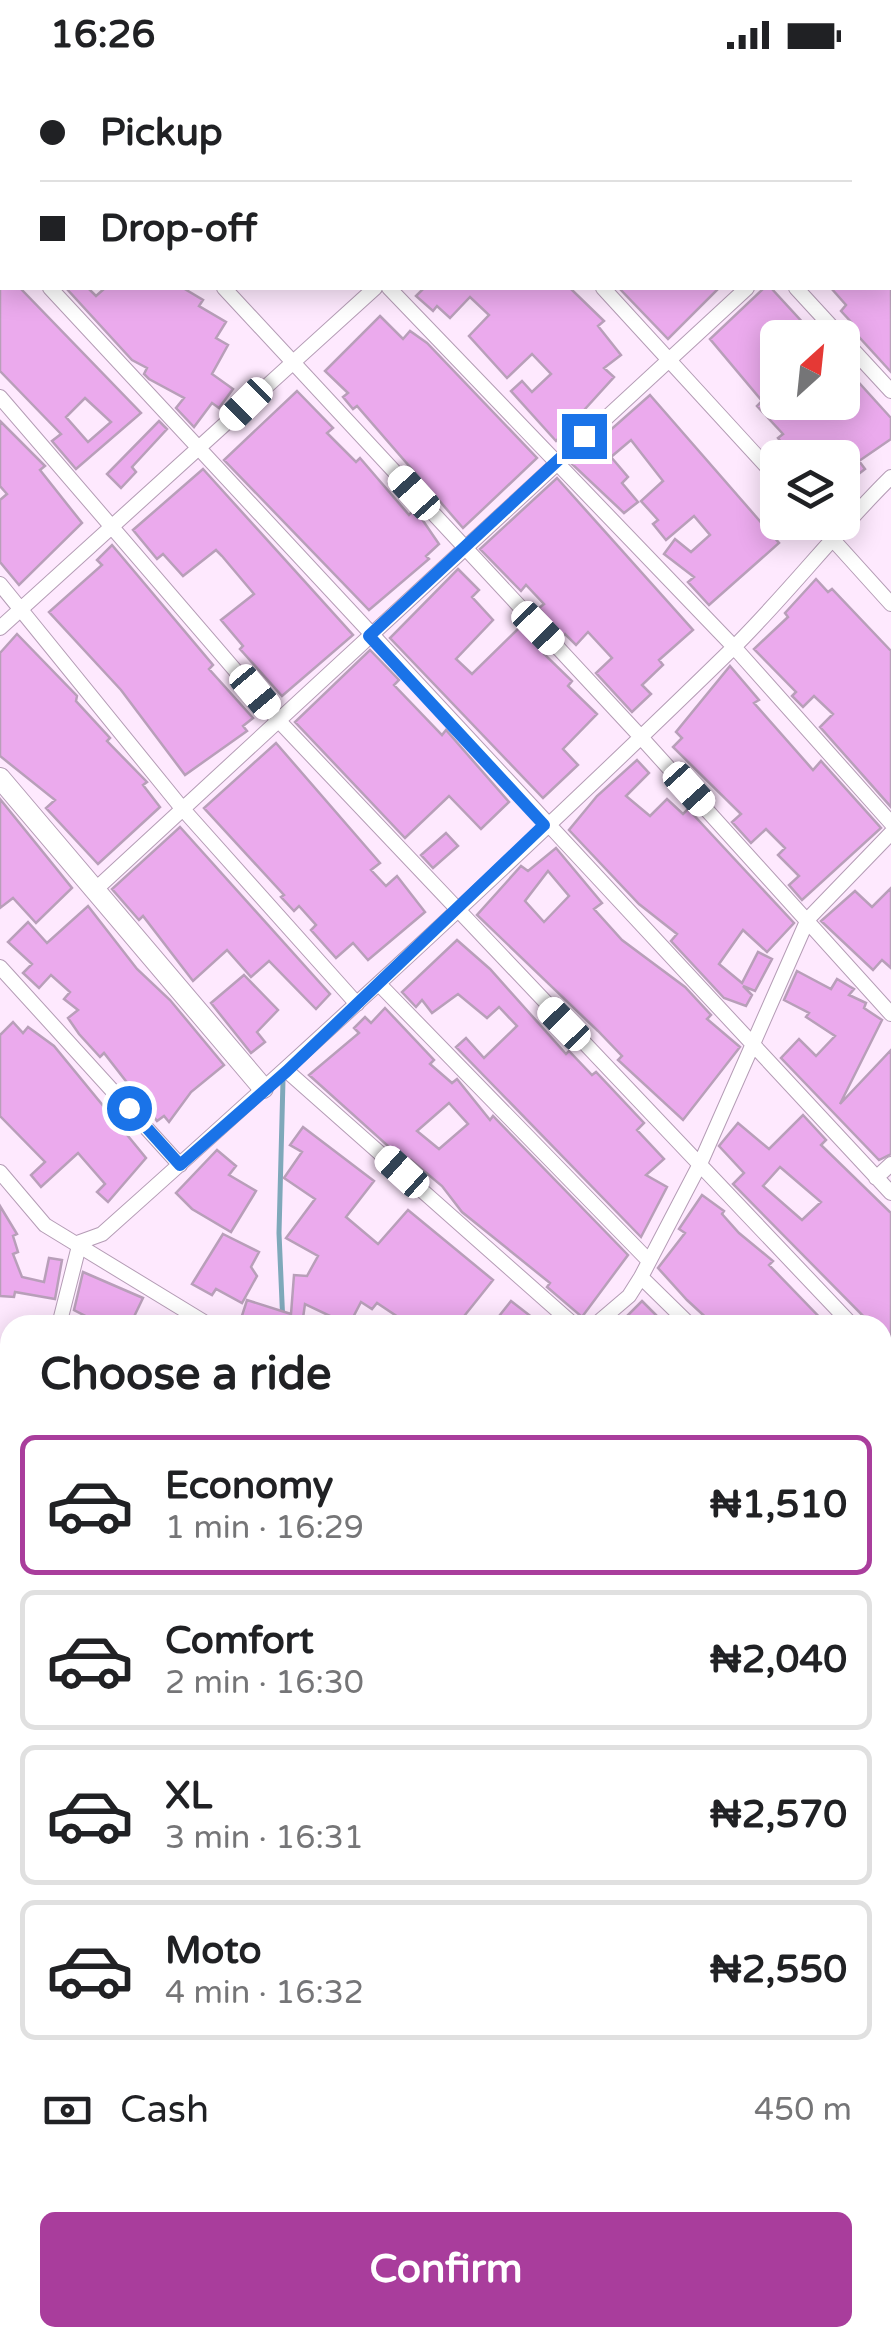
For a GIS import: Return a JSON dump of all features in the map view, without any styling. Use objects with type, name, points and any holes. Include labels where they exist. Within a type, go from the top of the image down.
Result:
[{"type":"street","points":[[52,290],[544,825],[891,1193]]},
{"type":"street","points":[[226,290],[640,734],[891,1014]]},
{"type":"street","points":[[0,628],[200,450],[292,358],[373,290]]},
{"type":"street","points":[[391,290],[734,648],[891,824]]},
{"type":"street","points":[[605,290],[760,460]]},
{"type":"street","points":[[96,889],[181,806],[745,290]]},
{"type":"street","points":[[798,290],[825,320]]},
{"type":"street","points":[[860,357],[891,391]]},
{"type":"street","points":[[0,397],[116,526],[278,720],[456,912],[843,1315]]},
{"type":"street","points":[[860,507],[891,477]]},
{"type":"street","points":[[80,1242],[102,1234],[263,1088],[287,1071],[734,648],[827,540]]},
{"type":"street","points":[[833,540],[891,604]]},
{"type":"street","points":[[0,584],[181,806],[357,1004]]},
{"type":"street","points":[[0,778],[263,1088]]},
{"type":"street","points":[[607,1315],[629,1296],[641,1277],[700,1164],[808,919],[891,833]]},
{"type":"street","points":[[0,967],[180,1165]]},
{"type":"street","points":[[379,984],[648,1260]]},
{"type":"street","points":[[287,1071],[563,1315]]},
{"type":"street","points":[[876,1178],[891,1164]]},
{"type":"street","points":[[0,1172],[45,1225],[80,1242],[193,1315]]},
{"type":"street","points":[[62,1315],[80,1242]]},
{"type":"street","points":[[641,1277],[680,1315]]},
{"type":"building","points":[[0,290],[22,290],[141,413],[76,469],[52,441],[61,434],[0,371]],"holes":[[[85,398],[111,422],[88,442],[66,417]]]},
{"type":"building","points":[[68,290],[90,290],[96,296],[103,290],[186,290],[203,300],[199,306],[226,322],[216,338],[228,345],[212,374],[233,389],[219,408],[212,403],[194,427],[176,408],[184,398],[149,379],[144,374],[147,368],[132,360]]},
{"type":"building","points":[[422,290],[572,290],[604,321],[598,326],[621,355],[604,368],[614,377],[556,441],[511,391],[522,381],[532,392],[551,374],[532,354],[507,378],[469,336],[489,315],[470,297],[450,318],[437,306],[433,311],[416,296]]},
{"type":"building","points":[[621,290],[717,290],[668,339]]},
{"type":"building","points":[[762,290],[773,290],[800,320],[760,320],[760,399],[710,339]]},
{"type":"building","points":[[833,290],[891,290],[891,372],[860,338],[860,320],[849,320],[841,311],[846,305]]},
{"type":"building","points":[[380,316],[403,339],[410,331],[427,343],[537,458],[463,528],[357,406],[353,409],[343,397],[348,393],[325,371]]},
{"type":"building","points":[[860,384],[891,418],[891,439],[860,460],[860,440],[780,440],[783,434],[770,420],[860,420]]},
{"type":"building","points":[[297,391],[333,428],[327,433],[356,462],[360,458],[409,515],[415,509],[439,544],[426,556],[429,559],[369,610],[224,460]]},
{"type":"building","points":[[650,395],[760,521],[760,540],[779,543],[709,605],[688,582],[694,577],[664,554],[675,539],[691,552],[710,535],[694,516],[666,540],[653,524],[658,520],[641,501],[663,481],[631,440],[611,457],[628,477],[622,483],[638,502],[624,513],[572,464]]},
{"type":"building","points":[[0,421],[45,466],[40,470],[82,523],[19,585],[0,562],[0,500],[7,494],[0,486]]},
{"type":"building","points":[[159,421],[167,429],[132,467],[136,472],[121,488],[107,474]]},
{"type":"building","points":[[203,469],[353,635],[282,696],[240,649],[243,646],[221,620],[254,594],[222,556],[216,550],[183,576],[163,554],[157,559],[133,530]]},
{"type":"building","points":[[557,478],[693,630],[659,660],[663,665],[642,685],[651,694],[632,712],[596,673],[612,658],[588,632],[576,645],[565,634],[562,637],[539,608],[544,604],[526,585],[521,591],[480,549]]},
{"type":"building","points":[[112,545],[213,665],[209,669],[253,718],[243,726],[247,731],[185,775],[121,690],[49,612],[102,565],[97,560]]},
{"type":"building","points":[[458,569],[479,590],[472,597],[493,620],[456,659],[472,674],[519,628],[547,652],[544,654],[572,681],[568,686],[597,714],[563,749],[578,765],[543,798],[390,638]]},
{"type":"building","points":[[816,579],[828,592],[832,589],[891,651],[891,807],[820,727],[833,714],[814,696],[803,707],[792,696],[796,692],[754,649],[788,617],[785,613]]},
{"type":"building","points":[[17,634],[77,696],[76,701],[110,738],[107,741],[147,782],[143,785],[160,807],[98,864],[46,808],[55,800],[0,756],[0,653]]},
{"type":"building","points":[[370,650],[399,680],[394,685],[442,735],[446,730],[509,802],[481,829],[449,796],[405,838],[295,722]]},
{"type":"building","points":[[730,666],[759,700],[754,703],[813,770],[821,761],[881,828],[802,900],[789,885],[799,876],[778,855],[785,848],[766,829],[751,843],[732,822],[741,814],[673,747],[682,738],[676,732]]},
{"type":"building","points":[[276,743],[380,863],[371,870],[386,886],[397,876],[425,912],[368,960],[353,943],[336,958],[311,930],[316,925],[299,906],[294,911],[204,808]]},
{"type":"building","points":[[637,760],[649,773],[626,796],[650,816],[667,799],[683,814],[688,809],[794,923],[767,952],[743,930],[719,964],[742,983],[758,952],[772,959],[755,991],[743,986],[752,995],[746,1006],[724,998],[671,941],[677,934],[639,904],[569,830],[597,796]]},
{"type":"building","points":[[0,799],[72,888],[36,923],[13,898],[0,908]]},
{"type":"building","points":[[180,827],[330,994],[316,1009],[269,961],[251,977],[227,950],[193,981],[143,916],[139,920],[112,889]]},
{"type":"building","points":[[446,833],[458,846],[433,868],[421,855]]},
{"type":"building","points":[[556,848],[602,903],[594,909],[622,940],[685,987],[711,1015],[707,1019],[740,1047],[683,1120],[618,1060],[622,1056],[598,1031],[477,915],[521,866],[528,871]],"holes":[[[548,871],[569,896],[544,922],[525,901]]]},
{"type":"building","points":[[891,888],[891,968],[882,960],[873,970],[821,921],[855,891],[872,907]]},
{"type":"building","points":[[88,906],[137,969],[170,1000],[224,1065],[191,1092],[169,1122],[164,1116],[157,1121],[104,1053],[100,1057],[79,1034],[68,1018],[78,1010],[64,999],[70,992],[51,975],[39,988],[23,973],[32,964],[8,942],[28,922],[47,943]]},
{"type":"building","points":[[457,940],[490,969],[566,1054],[569,1051],[592,1075],[596,1072],[644,1123],[637,1130],[664,1159],[646,1175],[667,1187],[641,1237],[456,1047],[466,1038],[484,1058],[517,1026],[499,1007],[487,1018],[458,994],[432,1013],[422,1000],[416,1007],[402,992]]},
{"type":"building","points":[[797,971],[831,989],[837,979],[854,989],[849,995],[866,1003],[864,1008],[882,1020],[840,1104],[891,1050],[891,1154],[879,1160],[781,1058],[799,1039],[816,1056],[835,1036],[806,1017],[809,1013],[784,1000]]},
{"type":"building","points":[[244,975],[278,1010],[257,1032],[265,1042],[251,1053],[211,1003]]},
{"type":"building","points":[[385,1008],[434,1060],[430,1064],[452,1083],[457,1079],[490,1120],[493,1116],[628,1255],[583,1315],[462,1212],[442,1186],[411,1160],[408,1164],[309,1075],[359,1033],[354,1028],[365,1017],[371,1023]],"holes":[[[449,1103],[468,1124],[439,1149],[417,1131]]]},
{"type":"building","points":[[13,1022],[23,1033],[28,1027],[54,1046],[146,1158],[108,1202],[97,1192],[105,1184],[78,1153],[41,1187],[31,1175],[45,1162],[0,1116],[0,1035]]},
{"type":"building","points":[[803,1115],[826,1140],[821,1145],[891,1213],[891,1315],[862,1315],[733,1184],[744,1173],[719,1146],[738,1123],[769,1149]],"holes":[[[780,1167],[821,1202],[802,1220],[763,1186]]]},
{"type":"building","points":[[303,1127],[374,1181],[346,1217],[378,1244],[408,1210],[493,1280],[465,1315],[395,1315],[377,1303],[372,1309],[361,1302],[354,1315],[328,1315],[305,1304],[303,1315],[242,1315],[247,1300],[291,1314],[294,1275],[307,1276],[318,1256],[286,1238],[315,1199],[284,1178],[302,1152],[290,1145]]},
{"type":"building","points":[[217,1150],[236,1166],[229,1175],[256,1191],[231,1232],[192,1209],[176,1193]]},
{"type":"building","points":[[702,1195],[724,1211],[722,1214],[739,1233],[773,1261],[769,1265],[817,1315],[703,1315],[658,1268],[685,1233],[679,1229]]},
{"type":"building","points":[[0,1206],[17,1234],[13,1236],[18,1252],[13,1254],[22,1277],[44,1282],[49,1258],[62,1260],[55,1299],[15,1292],[14,1297],[0,1296]]},
{"type":"building","points":[[223,1234],[259,1252],[251,1267],[257,1276],[242,1303],[216,1289],[212,1295],[192,1284]]},
{"type":"building","points":[[83,1272],[143,1298],[135,1315],[84,1315],[74,1310]]},
{"type":"building","points":[[511,1301],[529,1315],[500,1315]]},
{"type":"building","points":[[642,1301],[656,1315],[628,1315]]},
{"type":"waterway","points":[[283,1080],[279,1233],[283,1315]]},
{"type":"route","points":[[129,1108],[180,1165],[263,1088],[287,1071],[544,825],[369,636],[584,436]]}]
